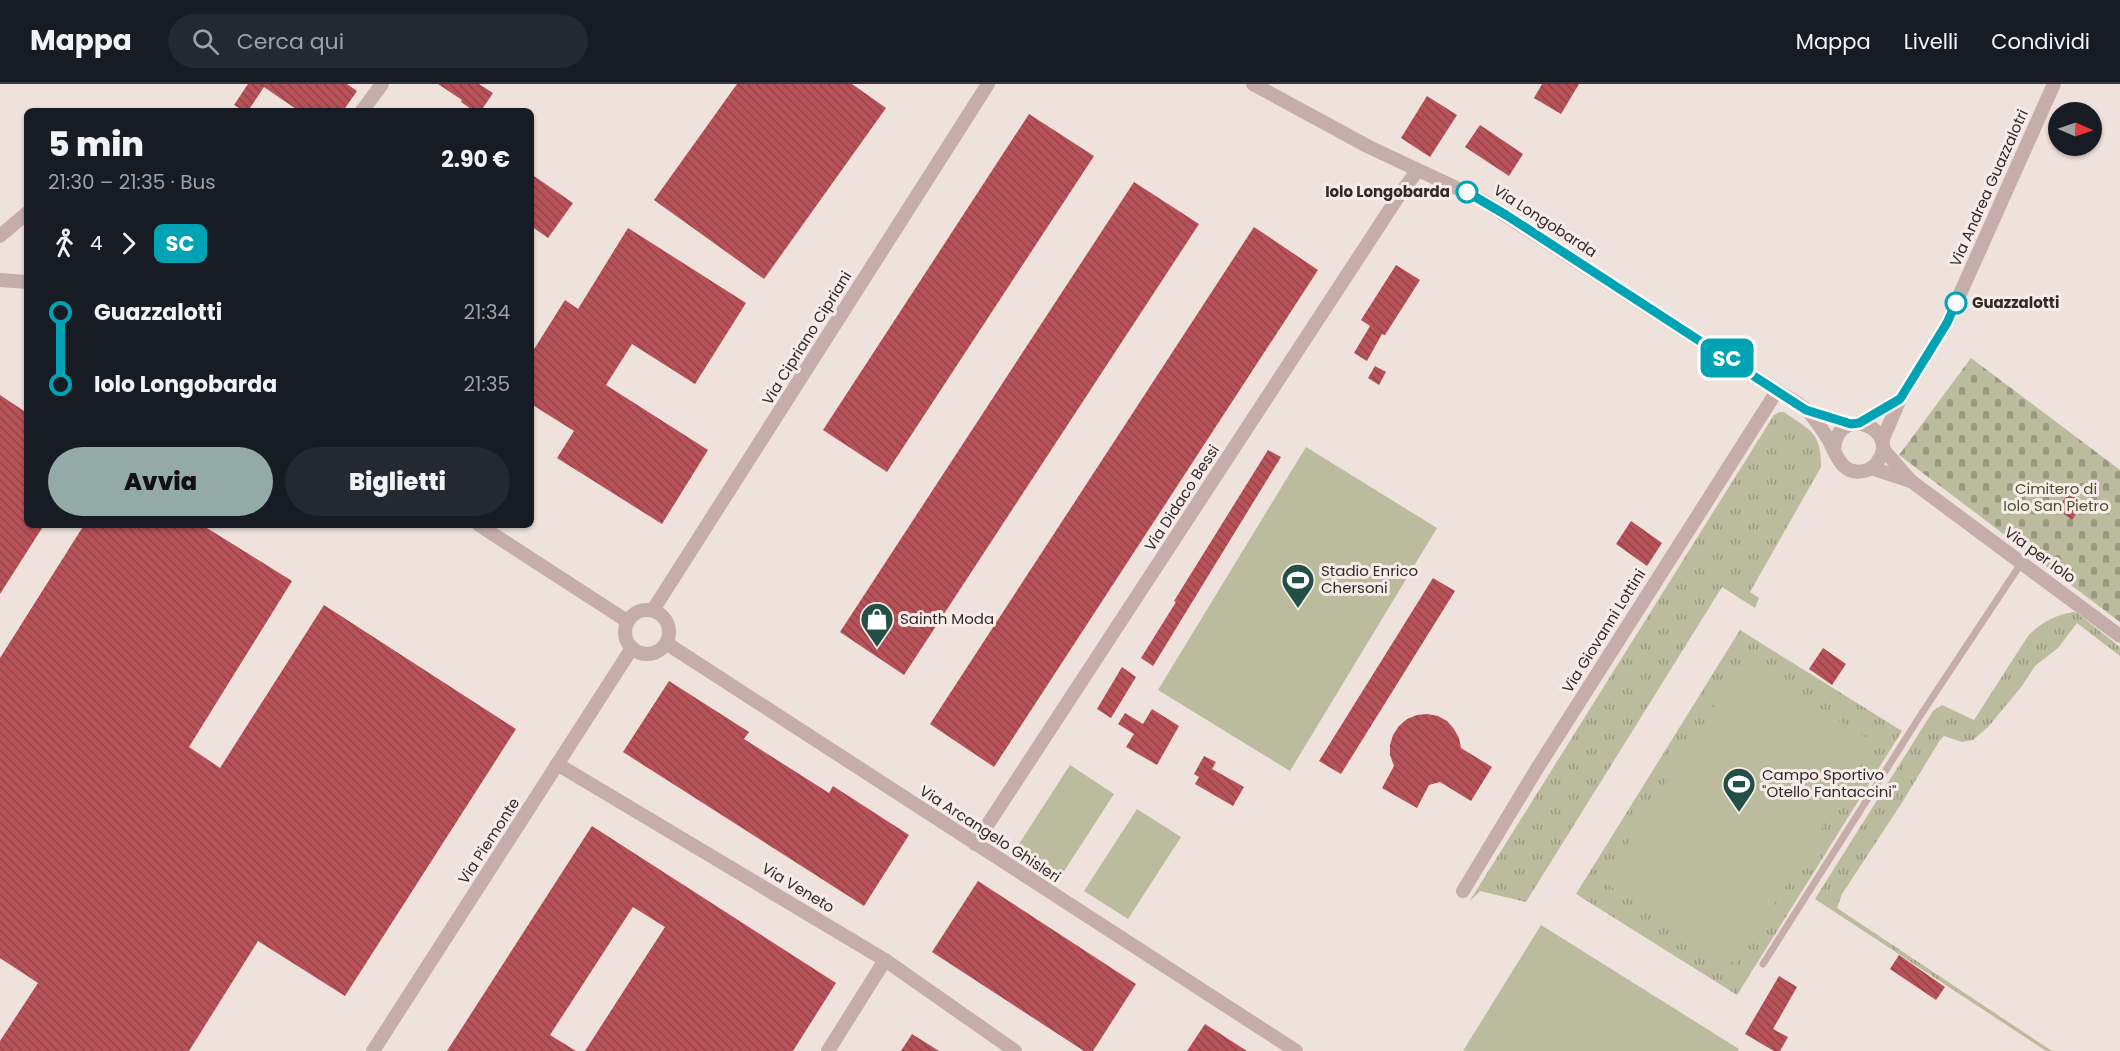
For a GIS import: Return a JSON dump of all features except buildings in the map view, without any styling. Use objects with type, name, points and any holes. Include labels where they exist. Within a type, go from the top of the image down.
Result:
[{"type":"street","points":[[364,108],[382,84]]},
{"type":"street","name":"Via Cipriano Cipriani","points":[[653,610],[988,84]]},
{"type":"street","name":"Via Longobarda","points":[[1253,84],[1369,147],[1480,199],[1806,410],[1834,449],[1836,458],[1847,469],[1863,471],[1871,468]]},
{"type":"street","name":"Via Andrea Guazzalotri","points":[[1882,445],[1900,399],[1947,323],[2054,84]]},
{"type":"street","name":"Via Didaco Bessi","points":[[975,844],[1398,197],[1418,171]]},
{"type":"street","points":[[0,236],[24,216]]},
{"type":"street","points":[[0,280],[24,282]]},
{"type":"street","name":"Via Giovanni Lottini","points":[[1463,891],[1538,766],[1777,391]]},
{"type":"street","name":"Via Andrea Guazzalotri","points":[[1855,424],[1900,399]]},
{"type":"street","name":"Via Longobarda","points":[[1806,410],[1874,428],[1882,445]]},
{"type":"street","points":[[1834,449],[1838,434],[1855,424]]},
{"type":"street","points":[[1871,468],[1881,457],[1882,445]]},
{"type":"street","name":"Via per Iolo","points":[[1882,445],[1911,481],[2120,636]]},
{"type":"street","name":"Via per Iolo","points":[[1871,468],[1911,481]]},
{"type":"street","points":[[484,528],[627,621]]},
{"type":"street","points":[[653,610],[660,613],[668,623],[669,637],[662,648],[650,654],[638,652],[632,648],[625,635],[627,621],[638,611],[653,610]]},
{"type":"street","name":"Via Arcangelo Ghisleri","points":[[666,644],[1296,1051]]},
{"type":"street","name":"Via Piemonte","points":[[373,1051],[632,648]]},
{"type":"street","name":"Via Veneto","points":[[557,764],[885,960],[1015,1051]]},
{"type":"street","points":[[828,1051],[885,960]]},
{"type":"lane","points":[[1763,964],[1922,713],[2022,562]]},
{"type":"green space","name":"Cimitero di Iolo San Pietro","points":[[1971,358],[2120,470],[2120,622],[1899,455]]},
{"type":"green space","points":[[1784,412],[1813,433],[1819,446],[1821,467],[1750,592],[1759,598],[1755,608],[1722,587],[1526,902],[1480,891],[1469,902],[1774,415]]},
{"type":"green space","name":"Stadio Enrico Chersoni","points":[[1306,447],[1437,528],[1290,771],[1158,690]]},
{"type":"green space","points":[[2073,612],[2120,647],[2120,656],[2077,623],[2058,648],[2035,666],[2022,686],[1988,727],[1973,740],[1962,742],[1944,736],[1842,894],[1837,908],[2052,1051],[2046,1051],[1815,899],[1933,711],[1942,705],[1974,720],[2028,636],[2048,620]]},
{"type":"green space","name":"Campo Sportivo \"Otello Fantaccini\"","points":[[1740,630],[1902,731],[1737,995],[1576,894]]},
{"type":"green space","name":"Campo Sportivo \"Otello Fantaccini\"","points":[[1743,660],[1875,743],[1736,965],[1604,882]]},
{"type":"green space","points":[[1070,765],[1114,794],[1061,876],[1017,847]]},
{"type":"green space","points":[[1137,809],[1181,837],[1128,919],[1084,891]]},
{"type":"green space","points":[[1541,925],[1739,1049],[1738,1051],[1463,1051]]},
{"type":"bus line","name":"SC","points":[[1467,192],[1806,410],[1851,424],[1859,423],[1900,399],[1911,386],[1956,303]]},
{"type":"place","name":"Iolo Longobarda","points":[[1467,192]]},
{"type":"place","name":"Guazzalotti","points":[[1956,303]]},
{"type":"place","name":"Stadio Enrico Chersoni","points":[[1298,609]]},
{"type":"place","name":"Sainth Moda","points":[[877,648]]},
{"type":"place","name":"Campo Sportivo \"Otello Fantaccini\"","points":[[1739,813]]}]
